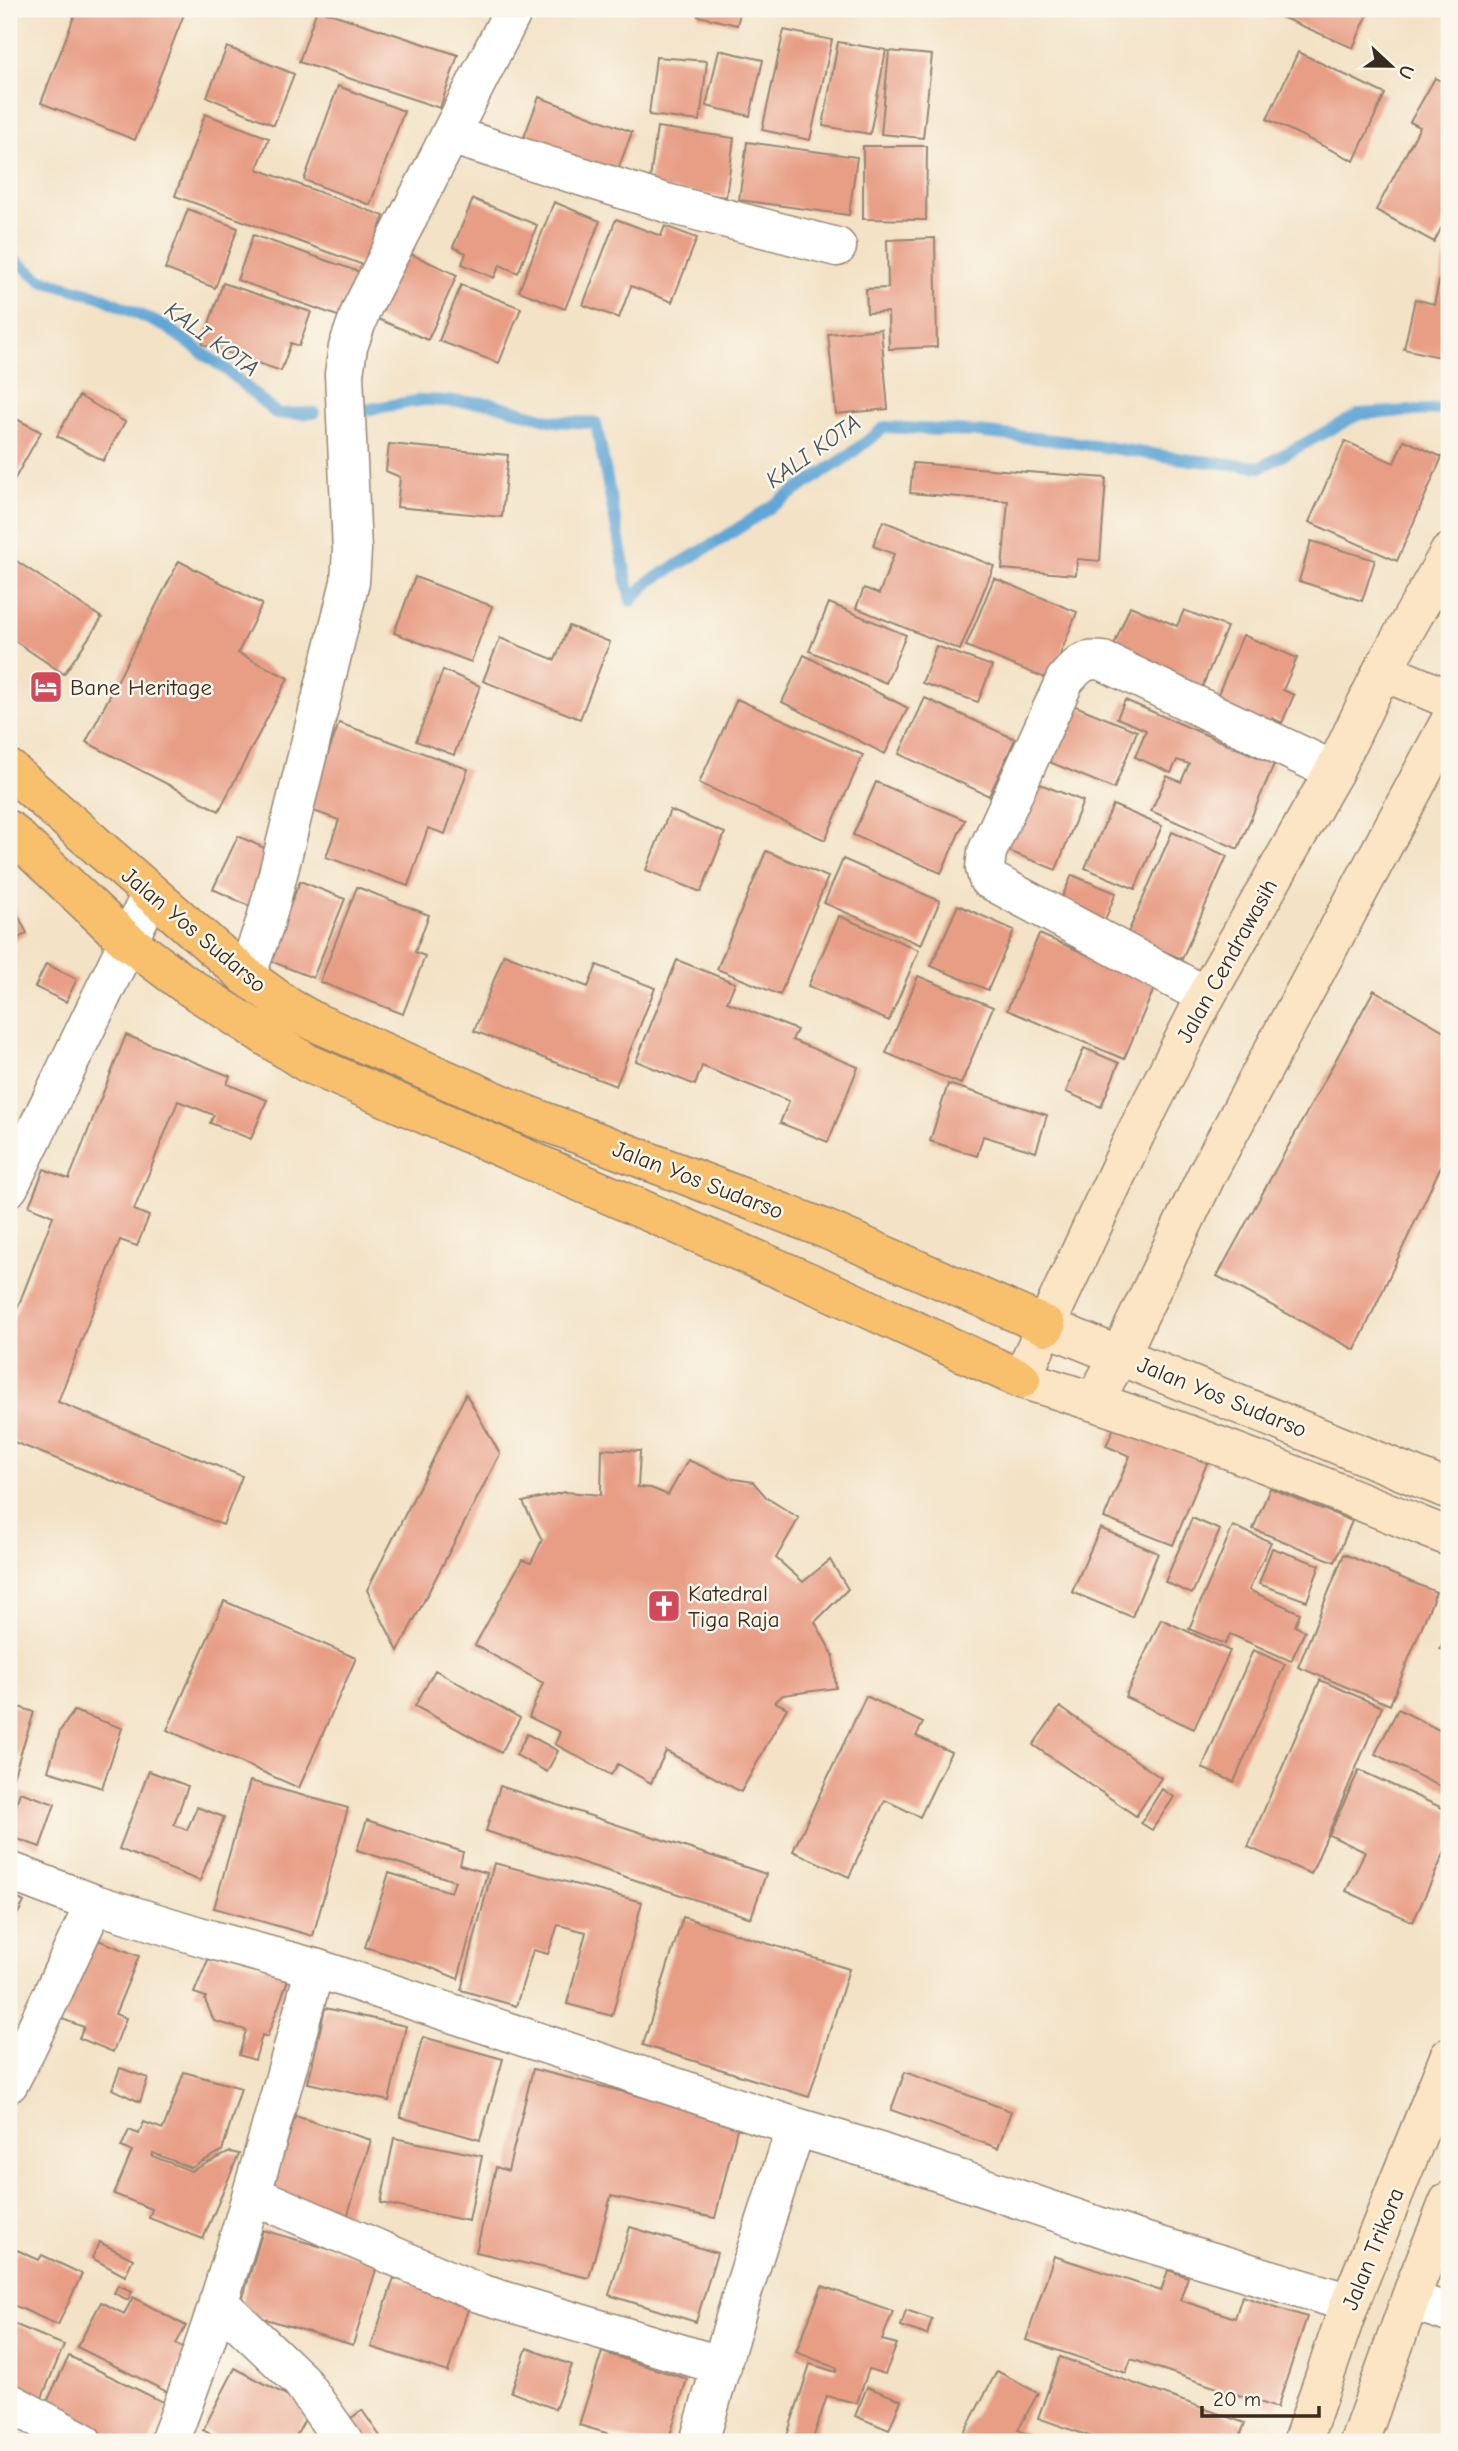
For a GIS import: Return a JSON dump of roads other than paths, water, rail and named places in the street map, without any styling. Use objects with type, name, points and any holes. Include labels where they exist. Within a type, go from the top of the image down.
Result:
[{"type":"highway","name":"Jalan Yos Sudarso","points":[[9,769],[246,976],[290,1008],[316,1022],[525,1114],[823,1228],[1046,1326]]},
{"type":"highway","name":"Jalan Yos Sudarso","points":[[9,830],[127,940],[185,984],[307,1063],[825,1289],[1021,1379]]},
{"type":"main road","name":"Jalan Cendrawasih","points":[[1021,1379],[1136,1133],[1206,996],[1334,771],[1382,671],[1449,553]]},
{"type":"main road","points":[[1382,671],[1449,699]]},
{"type":"main road","points":[[1094,1401],[1120,1355],[1208,1172],[1449,723]]},
{"type":"main road","name":"Jalan Yos Sudarso","points":[[1046,1326],[1449,1490]]},
{"type":"main road","name":"Jalan Yos Sudarso","points":[[1021,1379],[1094,1401],[1263,1461],[1449,1537]]},
{"type":"main road","name":"Jalan Trikora","points":[[1303,2442],[1350,2303],[1449,2057]]},
{"type":"main road","points":[[1359,2442],[1449,2201]]},
{"type":"street","points":[[246,976],[265,923],[278,874],[350,582],[352,550],[344,374],[348,347],[361,310],[514,9]]},
{"type":"street","points":[[450,135],[666,204],[837,247]]},
{"type":"street","points":[[1206,996],[988,879],[985,868],[987,852],[1065,680],[1076,666],[1090,659],[1103,661],[1334,771]]},
{"type":"street","points":[[9,1186],[150,894]]},
{"type":"street","points":[[9,1871],[95,1904],[314,1968],[879,2152],[1133,2238],[1350,2303]]},
{"type":"street","points":[[9,2084],[95,1904]]},
{"type":"street","points":[[169,2442],[196,2372],[253,2195],[314,1968]]},
{"type":"street","points":[[699,2442],[742,2294],[796,2127]]},
{"type":"street","points":[[253,2195],[479,2293],[722,2366]]},
{"type":"street","points":[[1410,2300],[1449,2313]]},
{"type":"street","points":[[218,2302],[301,2381],[344,2442]]},
{"type":"street","points":[[9,2402],[83,2442]]},
{"type":"waterway","name":"KALI KOTA","points":[[9,256],[42,280],[99,296],[168,328],[228,371],[277,414],[314,413]]},
{"type":"waterway","name":"KALI KOTA","points":[[364,410],[423,400],[490,403],[553,421],[596,423],[631,601],[650,581],[722,539],[844,459],[885,427],[977,432],[1261,467],[1359,414],[1449,409]]},
{"type":"place","name":"Bane Heritage","points":[[46,687]]},
{"type":"place","name":"Katedral Tiga Raja","points":[[664,1606]]}]
